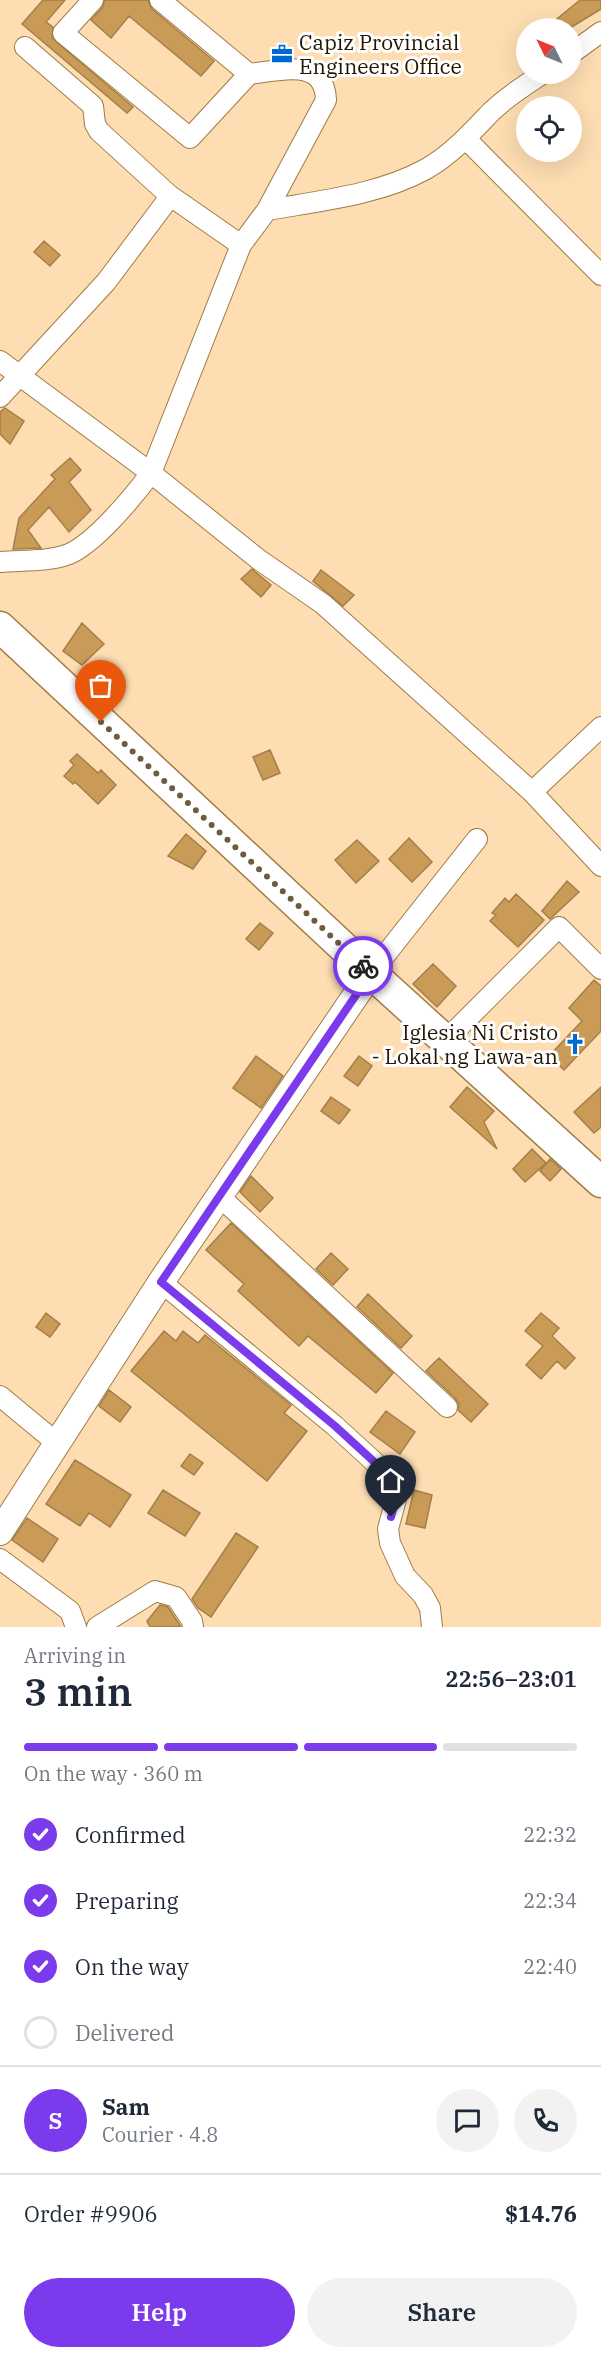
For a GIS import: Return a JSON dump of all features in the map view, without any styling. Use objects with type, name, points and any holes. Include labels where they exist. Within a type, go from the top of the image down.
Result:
[{"type":"highway","points":[[0,627],[371,973],[601,1182]]},
{"type":"main road","points":[[0,1532],[161,1282],[371,973]]},
{"type":"street","points":[[0,562],[68,554],[89,541],[137,492],[151,473],[241,245],[267,210],[326,100],[325,87],[319,76],[304,69],[249,74],[190,138],[63,33],[93,0]]},
{"type":"street","points":[[160,0],[249,74]]},
{"type":"street","points":[[582,46],[601,32]]},
{"type":"street","points":[[26,47],[93,106],[95,124],[99,131],[169,195],[241,245]]},
{"type":"street","points":[[267,210],[318,202],[404,179],[427,168],[466,140],[492,111],[528,84]]},
{"type":"street","points":[[466,140],[601,275]]},
{"type":"street","points":[[0,397],[106,282],[169,195]]},
{"type":"street","points":[[0,361],[151,473],[258,558],[323,604],[532,792],[601,866]]},
{"type":"street","points":[[532,792],[601,727]]},
{"type":"street","points":[[371,973],[477,839]]},
{"type":"street","points":[[446,1041],[559,927],[601,969]]},
{"type":"street","points":[[219,1196],[447,1407]]},
{"type":"street","points":[[161,1282],[335,1426],[393,1479],[396,1499],[388,1529],[390,1543],[405,1576],[423,1595],[430,1608],[432,1627]]},
{"type":"street","points":[[0,1396],[58,1444]]},
{"type":"street","points":[[0,1559],[69,1611],[76,1627]]},
{"type":"street","points":[[97,1627],[155,1591],[176,1597],[192,1621],[192,1627]]},
{"type":"building","points":[[43,0],[65,0],[46,22],[53,27],[52,38],[133,107],[127,113],[22,24]]},
{"type":"building","points":[[105,0],[148,0],[152,9],[214,61],[201,76],[129,16],[111,38],[91,20],[102,8]]},
{"type":"building","points":[[580,0],[601,0],[601,9],[582,21],[582,18],[558,18]]},
{"type":"building","points":[[44,241],[60,255],[50,266],[34,252]]},
{"type":"building","points":[[5,408],[24,421],[10,444],[0,434],[0,412]]},
{"type":"building","points":[[70,458],[81,470],[69,482],[91,510],[69,532],[49,507],[28,530],[41,548],[13,549],[19,518],[55,479],[51,475]]},
{"type":"building","points":[[252,569],[271,585],[261,597],[241,579]]},
{"type":"building","points":[[321,570],[354,595],[343,606],[313,581]]},
{"type":"building","points":[[82,623],[104,644],[82,665],[63,651]]},
{"type":"building","points":[[270,750],[280,773],[263,780],[253,757]]},
{"type":"building","points":[[77,754],[98,773],[101,770],[116,785],[98,804],[75,782],[73,784],[64,776],[74,765],[70,761]]},
{"type":"building","points":[[186,834],[206,851],[193,869],[168,856]]},
{"type":"building","points":[[409,838],[432,862],[412,882],[389,859]]},
{"type":"building","points":[[357,840],[379,861],[356,883],[335,860]]},
{"type":"building","points":[[567,881],[579,892],[550,919],[542,911]]},
{"type":"building","points":[[516,894],[544,920],[518,947],[490,921],[496,915],[492,913],[505,898],[509,902]]},
{"type":"building","points":[[260,923],[273,933],[259,950],[246,939]]},
{"type":"building","points":[[433,964],[456,986],[437,1007],[413,984]]},
{"type":"building","name":"Iglesia Ni Cristo - Lokal ng Lawa-an","points":[[594,980],[601,986],[601,1031],[564,1070],[549,1056],[582,1021],[569,1008]]},
{"type":"building","points":[[256,1056],[283,1076],[261,1108],[233,1088]]},
{"type":"building","points":[[359,1056],[372,1066],[358,1086],[344,1076]]},
{"type":"building","points":[[467,1087],[494,1111],[484,1122],[497,1149],[450,1107]]},
{"type":"building","points":[[601,1087],[601,1127],[594,1133],[574,1112]]},
{"type":"building","points":[[331,1097],[350,1110],[339,1124],[321,1111]]},
{"type":"building","points":[[532,1149],[546,1163],[525,1182],[513,1169]]},
{"type":"building","points":[[550,1159],[561,1169],[550,1181],[540,1171]]},
{"type":"building","points":[[251,1176],[273,1198],[260,1212],[240,1192]]},
{"type":"building","points":[[231,1223],[393,1373],[376,1393],[308,1336],[299,1346],[238,1291],[244,1284],[206,1250]]},
{"type":"building","points":[[331,1253],[348,1269],[333,1285],[316,1269]]},
{"type":"building","points":[[368,1294],[412,1336],[401,1348],[357,1307]]},
{"type":"building","points":[[46,1313],[60,1324],[50,1337],[36,1327]]},
{"type":"building","points":[[541,1313],[559,1328],[552,1336],[575,1358],[565,1369],[557,1361],[541,1379],[526,1365],[543,1346],[525,1331]]},
{"type":"building","points":[[164,1331],[176,1341],[183,1331],[198,1343],[205,1335],[291,1405],[284,1413],[307,1431],[267,1481],[131,1371]]},
{"type":"building","points":[[439,1358],[488,1404],[471,1422],[458,1410],[459,1404],[455,1398],[426,1371]]},
{"type":"building","points":[[109,1390],[131,1407],[120,1422],[99,1406]]},
{"type":"building","points":[[386,1411],[415,1432],[400,1454],[370,1432]]},
{"type":"building","points":[[190,1454],[203,1463],[194,1475],[181,1466]]},
{"type":"building","points":[[75,1460],[131,1495],[110,1527],[89,1513],[80,1526],[46,1504]]},
{"type":"building","points":[[163,1490],[200,1513],[185,1536],[148,1513]]},
{"type":"building","points":[[414,1490],[432,1495],[425,1528],[406,1524]]},
{"type":"building","points":[[27,1518],[58,1539],[43,1562],[12,1540]]},
{"type":"building","points":[[236,1533],[258,1547],[211,1617],[198,1608],[192,1599]]},
{"type":"building","points":[[160,1605],[168,1607],[181,1627],[150,1627],[147,1621]]},
{"type":"way so far","points":[[101,722],[363,966]]},
{"type":"place","name":"Capiz Provincial Engineers Office","points":[[282,54]]},
{"type":"place","name":"Iglesia Ni Cristo - Lokal ng Lawa-an","points":[[575,1044]]},
{"type":"route","points":[[363,966],[371,973],[161,1282],[335,1426],[393,1479],[396,1499],[391,1517]]}]
